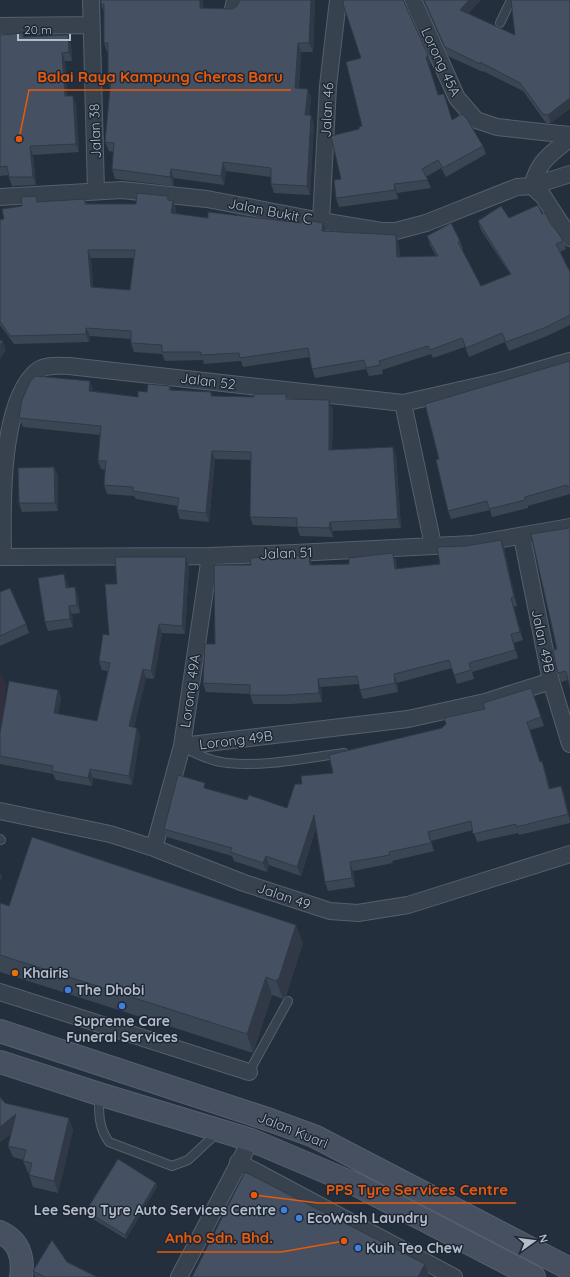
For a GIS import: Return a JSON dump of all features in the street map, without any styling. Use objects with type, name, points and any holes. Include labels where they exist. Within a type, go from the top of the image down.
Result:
[{"type":"street","name":"Jalan 38","points":[[91,0],[96,191]]},
{"type":"street","name":"Jalan 46","points":[[321,221],[328,86],[338,0]]},
{"type":"street","name":"Lorong 45A","points":[[413,0],[457,98],[476,120],[497,127],[570,135]]},
{"type":"street","points":[[0,26],[92,25]]},
{"type":"street","points":[[570,138],[543,160],[536,172],[532,186],[543,196],[570,238]]},
{"type":"street","name":"Jalan Bukit C","points":[[0,198],[122,190],[207,199],[321,221],[381,231],[396,231],[426,223],[517,187],[532,186],[570,174]]},
{"type":"street","name":"Jalan 52","points":[[2,556],[2,449],[7,417],[14,398],[24,382],[38,370],[50,366],[70,366],[403,403],[500,381],[570,361]]},
{"type":"street","points":[[403,403],[433,545]]},
{"type":"street","name":"Jalan 51","points":[[2,556],[210,556],[473,544],[522,537],[570,527]]},
{"type":"street","name":"Jalan 49B","points":[[522,537],[551,681],[570,744]]},
{"type":"street","name":"Lorong 49A","points":[[154,848],[182,746],[210,556]]},
{"type":"street","name":"Lorong 49B","points":[[182,746],[408,719],[485,702],[551,681]]},
{"type":"street","name":"Jalan 49","points":[[0,811],[110,834],[154,848],[303,903],[330,911],[358,913],[408,905],[570,854]]},
{"type":"street","points":[[0,992],[249,1072]]},
{"type":"street","name":"Jalan Kuari","points":[[0,1031],[270,1120],[314,1136],[570,1269]]},
{"type":"street","name":"Jalan Kuari","points":[[0,1062],[251,1140],[357,1185],[534,1277]]},
{"type":"street","points":[[178,1277],[251,1140]]},
{"type":"street","points":[[238,1162],[454,1277]]},
{"type":"street","points":[[0,1232],[8,1235],[17,1245],[22,1257],[21,1277]]},
{"type":"lane","points":[[500,23],[511,0]]},
{"type":"lane","name":"Lorong 49B","points":[[182,746],[199,755],[226,763],[250,764],[353,752]]},
{"type":"lane","points":[[249,1072],[288,1001]]},
{"type":"lane","points":[[100,1094],[99,1121],[104,1135],[109,1142],[172,1166],[188,1160],[220,1131]]},
{"type":"shaded area","points":[[0,670],[6,685],[0,739]]},
{"type":"building","points":[[101,0],[200,0],[200,8],[232,9],[237,6],[240,0],[311,0],[309,43],[298,43],[295,88],[308,89],[305,115],[311,115],[307,186],[271,184],[271,168],[223,162],[221,176],[171,169],[170,177],[112,169],[114,143],[105,142],[111,79],[108,79],[108,43],[104,43],[104,4],[101,4]]},
{"type":"building","points":[[343,0],[403,0],[428,55],[426,57],[438,95],[444,94],[452,120],[462,114],[467,119],[483,146],[443,168],[438,160],[422,169],[428,180],[394,184],[395,190],[336,198],[334,180],[341,179],[331,136],[359,129],[359,127],[362,126],[346,62],[361,58]]},
{"type":"building","points":[[424,0],[469,0],[460,10],[515,35],[511,0],[570,0],[570,98],[548,115],[543,114],[520,83],[480,62],[480,64],[445,47]]},
{"type":"building","points":[[23,33],[23,37],[68,35],[69,52],[62,53],[65,96],[73,96],[76,144],[30,146],[33,177],[9,177],[7,166],[0,167],[0,35]]},
{"type":"building","points":[[137,193],[168,196],[168,200],[173,201],[171,213],[208,218],[208,212],[301,223],[301,219],[323,223],[322,231],[396,235],[397,257],[438,256],[427,236],[451,223],[460,241],[458,242],[481,286],[511,274],[478,221],[501,206],[509,218],[538,205],[542,214],[545,213],[563,241],[556,244],[570,272],[570,315],[544,328],[506,342],[502,333],[466,348],[462,338],[430,350],[428,346],[379,361],[380,365],[366,368],[364,360],[312,369],[308,348],[240,358],[239,353],[201,355],[201,352],[162,352],[162,345],[131,343],[131,331],[86,328],[86,334],[10,336],[0,321],[0,220],[4,219],[2,209],[22,206],[21,197],[36,196],[37,202],[85,199],[85,204],[136,204]],"holes":[[[88,250],[135,250],[130,290],[91,287]]]},
{"type":"building","points":[[570,361],[570,486],[567,487],[567,485],[525,497],[525,500],[489,509],[487,501],[448,511],[436,460],[439,459],[425,404]]},
{"type":"building","points":[[35,376],[90,381],[89,391],[138,397],[138,391],[147,392],[148,384],[170,386],[169,390],[211,392],[211,396],[254,397],[254,394],[286,394],[286,399],[329,400],[329,450],[393,447],[398,519],[330,522],[329,528],[297,527],[297,518],[250,517],[251,452],[212,451],[206,513],[177,510],[179,498],[133,491],[133,487],[104,485],[106,461],[98,461],[101,426],[19,418],[22,400],[30,382]]},
{"type":"building","points":[[54,467],[55,503],[19,503],[18,468]]},
{"type":"building","points":[[570,527],[570,689],[566,671],[558,673],[557,670],[553,650],[557,649],[531,534]]},
{"type":"building","points":[[501,540],[514,597],[511,598],[520,632],[511,634],[515,650],[469,663],[471,670],[454,675],[449,660],[394,674],[395,683],[360,690],[357,676],[318,679],[319,693],[287,695],[250,695],[250,685],[203,683],[205,644],[215,644],[214,565],[251,565],[250,558],[309,555],[310,565],[349,564],[349,558],[393,553],[395,569],[440,564],[437,547],[466,546]]},
{"type":"building","points":[[115,557],[186,557],[182,626],[159,624],[151,671],[143,669],[129,726],[137,728],[129,776],[90,769],[88,778],[52,771],[53,766],[0,756],[0,733],[9,681],[58,690],[54,713],[97,721],[110,663],[99,661],[103,634],[109,635],[105,584],[117,584]]},
{"type":"building","points":[[64,574],[66,588],[75,587],[77,605],[69,606],[70,619],[45,622],[38,578]]},
{"type":"building","points":[[10,588],[26,624],[0,636],[0,592]]},
{"type":"building","points":[[531,688],[541,717],[527,722],[540,762],[542,761],[549,789],[561,786],[568,814],[516,827],[516,824],[473,834],[471,821],[428,832],[431,843],[389,852],[390,855],[350,862],[352,878],[325,882],[314,815],[297,867],[266,856],[263,863],[230,852],[232,848],[164,829],[178,775],[205,783],[204,788],[247,800],[249,795],[287,808],[295,784],[302,784],[301,776],[333,773],[329,755],[442,728],[446,724],[444,718],[485,709],[483,703]]},
{"type":"building","points":[[32,837],[296,925],[279,978],[276,981],[266,977],[247,1034],[0,955],[0,903],[9,906]]},
{"type":"building","points":[[0,1097],[5,1103],[69,1118],[54,1181],[29,1175],[32,1163],[23,1161],[26,1150],[8,1146],[16,1114],[0,1127]]},
{"type":"building","points":[[118,1159],[156,1183],[125,1235],[86,1211]]},
{"type":"building","points":[[245,1172],[425,1264],[418,1277],[192,1277]]},
{"type":"building","points":[[52,1240],[67,1262],[97,1277],[45,1277],[33,1271]]},
{"type":"place","name":"Balai Raya Kampung Cheras Baru","points":[[19,139]]},
{"type":"place","name":"Khairis","points":[[15,973]]},
{"type":"place","name":"The Dhobi","points":[[68,990]]},
{"type":"place","name":"Supreme Care Funeral Services","points":[[122,1006]]},
{"type":"place","name":"PPS Tyre Services Centre","points":[[254,1195]]},
{"type":"place","name":"Lee Seng Tyre Auto Services Centre","points":[[284,1210]]},
{"type":"place","name":"EcoWash Laundry","points":[[299,1218]]},
{"type":"place","name":"Anho Sdn. Bhd.","points":[[344,1241]]},
{"type":"place","name":"Kuih Teo Chew","points":[[358,1248]]}]
